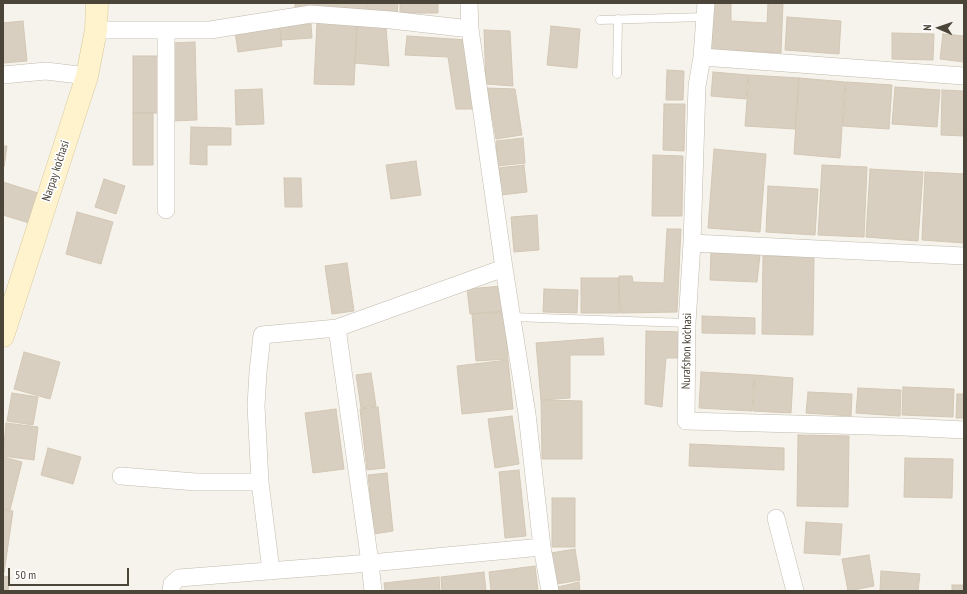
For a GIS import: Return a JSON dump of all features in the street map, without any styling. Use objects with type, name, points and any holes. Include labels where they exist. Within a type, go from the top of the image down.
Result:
[{"type":"main road","name":"Narpay ko'chasi","points":[[3,336],[87,76],[96,30],[96,3]]},
{"type":"street","points":[[469,3],[470,29],[504,268],[527,414],[542,547],[550,591]]},
{"type":"street","name":"Nurafshon ko’chasi","points":[[705,10],[702,57],[697,86],[692,243],[687,323],[686,421],[964,430]]},
{"type":"street","points":[[96,30],[210,30],[311,14],[391,20],[470,29]]},
{"type":"street","points":[[166,30],[166,210]]},
{"type":"street","points":[[702,57],[964,76]]},
{"type":"street","points":[[3,75],[46,71],[87,76]]},
{"type":"street","points":[[692,243],[964,256]]},
{"type":"street","points":[[271,571],[260,482],[256,406],[262,335],[337,328],[504,268]]},
{"type":"street","points":[[337,328],[373,591]]},
{"type":"street","points":[[121,476],[196,482],[260,482]]},
{"type":"street","points":[[776,518],[795,591]]},
{"type":"street","points":[[171,591],[172,584],[179,578],[370,563],[542,547]]},
{"type":"lane","points":[[600,20],[705,10]]},
{"type":"lane","points":[[617,74],[618,19]]},
{"type":"lane","points":[[512,317],[687,323]]},
{"type":"building","points":[[295,3],[337,3],[337,8],[295,10]]},
{"type":"building","points":[[338,3],[368,3],[368,13],[338,11]]},
{"type":"building","points":[[369,3],[398,3],[397,14],[369,13]]},
{"type":"building","points":[[400,3],[438,3],[438,13],[400,13]]},
{"type":"building","points":[[714,3],[731,3],[731,21],[767,23],[768,3],[783,3],[781,53],[711,49]]},
{"type":"building","points":[[787,17],[841,21],[839,54],[785,50]]},
{"type":"building","points":[[23,21],[27,61],[3,63],[3,23]]},
{"type":"building","points":[[317,22],[357,24],[354,85],[314,84]]},
{"type":"building","points":[[311,24],[312,38],[281,40],[280,25]]},
{"type":"building","points":[[357,24],[386,27],[389,66],[355,63]]},
{"type":"building","points":[[279,26],[282,46],[238,52],[235,32]]},
{"type":"building","points":[[551,26],[580,29],[577,68],[547,65]]},
{"type":"building","points":[[484,30],[510,31],[513,86],[486,84]]},
{"type":"building","points":[[892,33],[934,34],[933,60],[892,59]]},
{"type":"building","points":[[943,34],[964,36],[964,62],[940,59]]},
{"type":"building","points":[[407,36],[467,40],[476,109],[456,109],[448,57],[405,55]]},
{"type":"building","points":[[195,42],[197,120],[172,121],[170,43]]},
{"type":"building","points":[[133,56],[161,56],[161,113],[133,113]]},
{"type":"building","points":[[667,70],[684,71],[683,100],[666,100]]},
{"type":"building","points":[[713,72],[748,75],[746,99],[711,96]]},
{"type":"building","points":[[749,75],[799,78],[795,129],[745,126]]},
{"type":"building","points":[[799,78],[845,82],[840,158],[794,154]]},
{"type":"building","points":[[846,82],[892,85],[889,129],[843,126]]},
{"type":"building","points":[[895,87],[940,90],[937,127],[892,124]]},
{"type":"building","points":[[487,88],[515,89],[522,135],[496,139]]},
{"type":"building","points":[[262,89],[264,124],[236,125],[235,90]]},
{"type":"building","points":[[942,90],[964,91],[964,136],[941,135]]},
{"type":"building","points":[[664,104],[685,104],[684,151],[663,150]]},
{"type":"building","points":[[133,113],[153,113],[153,165],[133,165]]},
{"type":"building","points":[[191,127],[231,128],[231,145],[207,145],[207,165],[190,164]]},
{"type":"building","points":[[523,138],[525,163],[498,166],[496,141]]},
{"type":"building","points":[[3,146],[7,146],[4,167],[3,167]]},
{"type":"building","points":[[714,149],[766,154],[760,232],[708,228]]},
{"type":"building","points":[[653,155],[683,156],[682,216],[652,216]]},
{"type":"building","points":[[416,161],[421,195],[391,199],[386,165]]},
{"type":"building","points":[[524,165],[527,192],[501,195],[499,168]]},
{"type":"building","points":[[822,165],[867,167],[864,237],[818,235]]},
{"type":"building","points":[[870,169],[923,172],[918,241],[866,237]]},
{"type":"building","points":[[925,172],[964,174],[964,243],[922,240]]},
{"type":"building","points":[[284,178],[301,178],[302,207],[285,207]]},
{"type":"building","points":[[104,179],[125,186],[116,214],[95,207]]},
{"type":"building","points":[[3,182],[38,193],[29,223],[3,215]]},
{"type":"building","points":[[768,186],[818,189],[815,235],[766,232]]},
{"type":"building","points":[[77,212],[113,222],[101,264],[66,254]]},
{"type":"building","points":[[537,215],[539,250],[514,252],[511,217]]},
{"type":"building","points":[[667,229],[681,229],[677,312],[620,313],[619,276],[632,276],[633,282],[664,283]]},
{"type":"building","points":[[711,252],[760,255],[757,282],[710,280]]},
{"type":"building","points":[[763,256],[814,256],[813,335],[762,334]]},
{"type":"building","points":[[347,263],[354,311],[332,314],[325,266]]},
{"type":"building","points":[[581,278],[619,278],[619,313],[581,313]]},
{"type":"building","points":[[502,286],[504,311],[470,314],[467,289]]},
{"type":"building","points":[[544,289],[578,290],[577,313],[543,312]]},
{"type":"building","points":[[504,312],[508,359],[476,361],[472,314]]},
{"type":"building","points":[[702,316],[755,318],[755,334],[702,333]]},
{"type":"building","points":[[646,331],[685,332],[685,358],[666,358],[662,407],[645,404]]},
{"type":"building","points":[[603,338],[604,355],[570,355],[570,398],[541,400],[536,343]]},
{"type":"building","points":[[24,352],[60,362],[50,399],[14,389]]},
{"type":"building","points":[[508,360],[513,409],[462,414],[457,366]]},
{"type":"building","points":[[701,372],[754,375],[752,411],[699,408]]},
{"type":"building","points":[[371,373],[376,406],[361,408],[356,375]]},
{"type":"building","points":[[755,375],[793,378],[791,413],[753,411]]},
{"type":"building","points":[[903,387],[954,389],[953,417],[902,415]]},
{"type":"building","points":[[858,388],[901,390],[900,416],[856,413]]},
{"type":"building","points":[[808,392],[852,394],[851,416],[806,413]]},
{"type":"building","points":[[12,393],[38,397],[33,425],[7,421]]},
{"type":"building","points":[[957,394],[964,394],[964,418],[956,418]]},
{"type":"building","points":[[541,400],[582,401],[582,459],[542,459]]},
{"type":"building","points":[[378,407],[385,468],[367,470],[360,409]]},
{"type":"building","points":[[336,409],[344,469],[313,473],[305,413]]},
{"type":"building","points":[[512,416],[519,464],[495,468],[488,419]]},
{"type":"building","points":[[6,423],[38,427],[34,460],[3,456]]},
{"type":"building","points":[[798,435],[849,436],[848,507],[797,506]]},
{"type":"building","points":[[690,444],[784,448],[784,470],[689,466]]},
{"type":"building","points":[[48,448],[81,457],[73,484],[41,475]]},
{"type":"building","points":[[3,457],[22,462],[10,510],[3,509]]},
{"type":"building","points":[[905,458],[953,459],[952,498],[904,497]]},
{"type":"building","points":[[519,470],[526,536],[505,538],[499,472]]},
{"type":"building","points":[[387,473],[393,531],[374,534],[368,475]]},
{"type":"building","points":[[552,498],[575,498],[575,547],[552,547]]},
{"type":"building","points":[[3,510],[13,511],[4,573],[3,573]]},
{"type":"building","points":[[806,522],[842,524],[840,555],[804,553]]},
{"type":"building","points":[[575,549],[580,580],[557,584],[551,553]]},
{"type":"building","points":[[869,555],[874,586],[848,591],[842,559]]},
{"type":"building","points":[[535,566],[538,591],[491,591],[489,572]]},
{"type":"building","points":[[881,571],[920,574],[918,591],[880,591]]},
{"type":"building","points":[[484,572],[486,591],[442,591],[441,577]]},
{"type":"building","points":[[3,576],[10,577],[8,591],[3,591]]},
{"type":"building","points":[[439,577],[440,591],[385,591],[384,583]]},
{"type":"building","points":[[579,582],[580,591],[559,591],[558,587]]},
{"type":"building","points":[[952,585],[964,585],[964,591],[952,591]]}]
